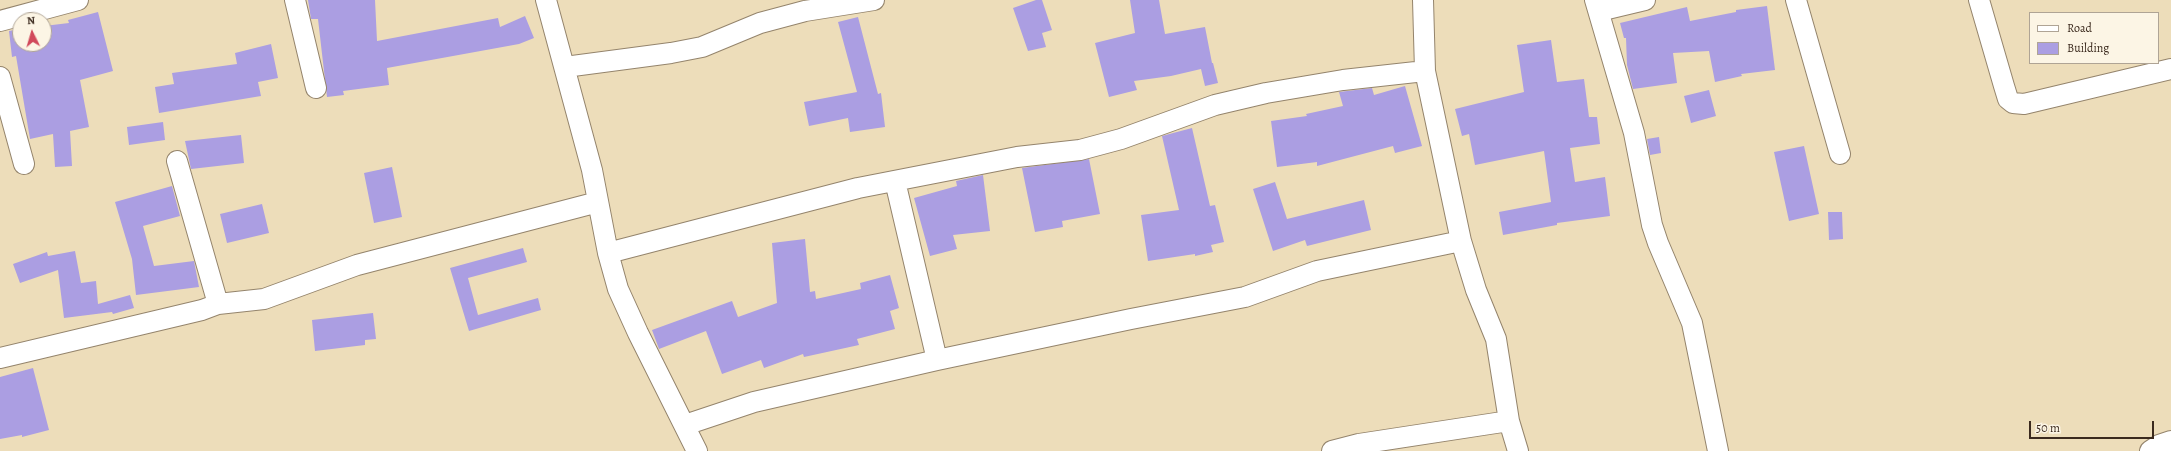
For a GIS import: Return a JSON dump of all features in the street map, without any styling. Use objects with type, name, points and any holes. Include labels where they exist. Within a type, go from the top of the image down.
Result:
[{"type":"street","points":[[0,21],[78,0]]},
{"type":"street","points":[[295,0],[316,88]]},
{"type":"street","points":[[546,0],[565,66],[598,202],[608,253],[618,289],[638,334],[697,451]]},
{"type":"street","points":[[565,66],[671,53],[702,47],[760,23],[805,11],[874,0]]},
{"type":"street","points":[[1423,0],[1425,72],[1461,241],[1476,290],[1496,339],[1509,421],[1518,451]]},
{"type":"street","points":[[1645,0],[1597,5],[1634,133],[1652,225],[1658,243],[1692,323],[1718,451]]},
{"type":"street","points":[[1796,0],[1840,154]]},
{"type":"street","points":[[1979,0],[2008,99],[2013,103],[2024,104],[2171,69]]},
{"type":"street","points":[[608,253],[858,188],[1017,157],[1080,150],[1121,139],[1215,105],[1266,93],[1343,80],[1425,72]]},
{"type":"street","points":[[0,77],[24,164]]},
{"type":"street","points":[[177,161],[218,304]]},
{"type":"street","points":[[895,181],[937,360]]},
{"type":"street","points":[[0,358],[202,310],[218,304],[264,299],[357,264],[598,202]]},
{"type":"street","points":[[685,425],[754,402],[1131,318],[1245,298],[1317,271],[1461,241]]},
{"type":"street","points":[[1332,451],[1359,444],[1509,421]]},
{"type":"street","points":[[2150,451],[2159,445],[2171,441]]},
{"type":"building","points":[[308,0],[375,0],[377,41],[498,18],[500,27],[525,16],[534,38],[519,44],[387,68],[389,85],[343,91],[344,95],[327,97],[318,19],[311,19]]},
{"type":"building","points":[[1036,0],[1042,0],[1052,30],[1042,33],[1046,47],[1028,51],[1013,8]]},
{"type":"building","points":[[1130,0],[1159,0],[1165,34],[1205,27],[1212,63],[1218,83],[1205,86],[1201,69],[1171,76],[1134,81],[1137,90],[1109,97],[1095,43],[1135,33]]},
{"type":"building","points":[[1767,6],[1775,70],[1741,74],[1742,76],[1715,82],[1709,51],[1673,53],[1677,83],[1633,89],[1627,65],[1626,38],[1624,38],[1620,23],[1687,7],[1690,21],[1736,12],[1736,10]]},
{"type":"building","points":[[98,12],[113,71],[80,80],[89,127],[70,131],[72,166],[55,167],[53,134],[30,139],[16,56],[12,57],[9,31],[12,30],[12,52],[52,52],[52,25],[69,23],[68,20]]},
{"type":"building","points":[[858,17],[878,94],[881,93],[885,127],[850,132],[848,118],[809,126],[804,102],[857,92],[838,22]]},
{"type":"building","points":[[1551,40],[1557,82],[1584,79],[1589,117],[1597,117],[1600,144],[1570,148],[1575,182],[1605,177],[1610,216],[1557,223],[1557,225],[1503,235],[1499,212],[1551,202],[1544,151],[1475,165],[1469,134],[1462,136],[1455,109],[1524,92],[1517,45]]},
{"type":"building","points":[[271,44],[278,78],[258,82],[261,96],[159,113],[155,87],[174,84],[172,73],[237,64],[235,53]]},
{"type":"building","points":[[1405,86],[1422,146],[1395,153],[1393,146],[1317,166],[1317,162],[1277,167],[1271,121],[1307,116],[1306,114],[1343,106],[1339,92],[1372,88],[1374,95]]},
{"type":"building","points":[[1709,90],[1716,116],[1691,123],[1684,96]]},
{"type":"building","points":[[163,122],[165,140],[129,145],[127,127]]},
{"type":"building","points":[[1192,128],[1210,206],[1215,205],[1224,242],[1211,245],[1213,252],[1195,256],[1195,254],[1148,261],[1141,215],[1179,210],[1162,136]]},
{"type":"building","points":[[241,135],[244,163],[191,169],[185,141]]},
{"type":"building","points":[[1659,137],[1661,153],[1650,155],[1647,139]]},
{"type":"building","points":[[1804,146],[1819,214],[1789,221],[1774,152]]},
{"type":"building","points":[[1089,159],[1100,214],[1062,221],[1063,227],[1035,232],[1022,168]]},
{"type":"building","points":[[392,167],[402,217],[374,223],[364,173]]},
{"type":"building","points":[[983,175],[990,231],[953,235],[957,249],[930,256],[914,198],[957,186],[956,181]]},
{"type":"building","points":[[1275,182],[1287,219],[1364,200],[1371,230],[1307,246],[1305,240],[1273,251],[1253,189]]},
{"type":"building","points":[[172,186],[180,216],[143,226],[154,266],[194,261],[199,287],[136,295],[132,259],[115,202]]},
{"type":"building","points":[[262,204],[269,233],[227,243],[220,214]]},
{"type":"building","points":[[1828,212],[1842,212],[1843,239],[1829,240]]},
{"type":"building","points":[[805,239],[810,292],[815,291],[816,299],[861,289],[860,283],[890,275],[899,308],[890,311],[895,329],[857,339],[859,345],[804,357],[803,354],[764,368],[761,360],[722,374],[706,331],[659,349],[652,330],[732,301],[738,317],[777,303],[772,243]]},
{"type":"building","points":[[523,248],[527,262],[468,278],[478,315],[538,298],[541,310],[469,331],[450,268]]},
{"type":"building","points":[[75,251],[81,283],[96,281],[98,304],[130,295],[134,308],[113,314],[112,312],[64,318],[58,270],[20,283],[13,264],[47,252],[48,256]]},
{"type":"building","points":[[373,313],[376,339],[365,340],[365,345],[315,351],[312,320]]},
{"type":"building","points":[[33,368],[49,430],[22,437],[22,435],[0,439],[0,377]]}]
